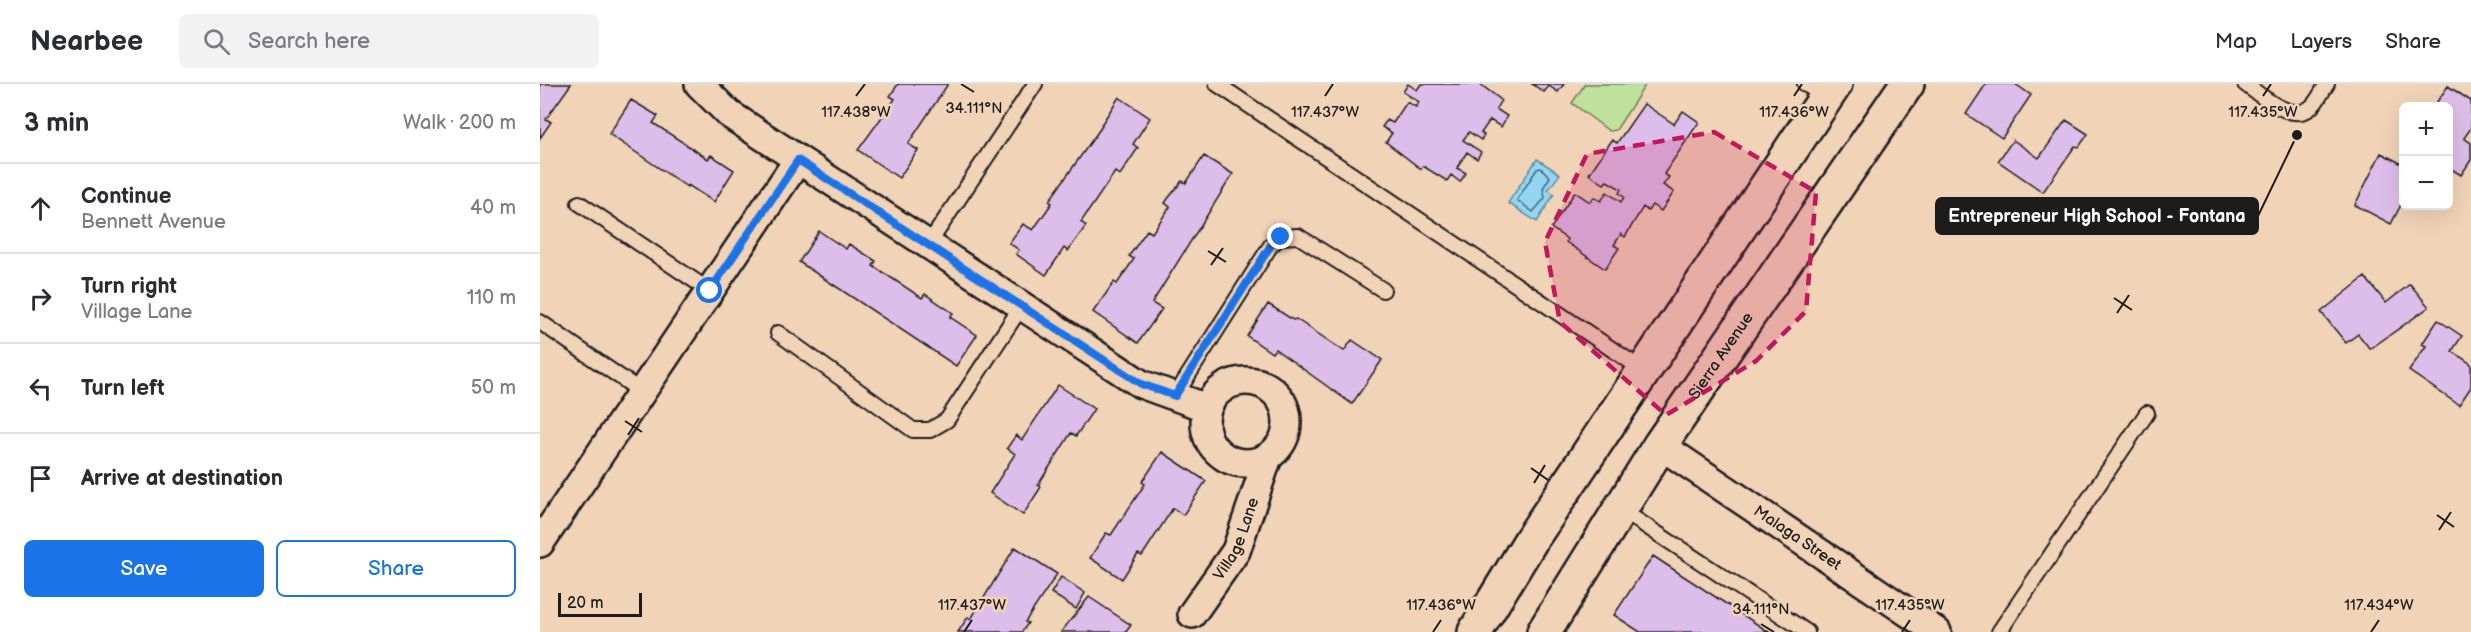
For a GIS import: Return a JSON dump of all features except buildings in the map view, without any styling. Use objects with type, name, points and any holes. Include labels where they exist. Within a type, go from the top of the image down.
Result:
[{"type":"main road","name":"Sierra Avenue","points":[[1544,632],[1660,445],[1907,84]]},
{"type":"main road","points":[[1475,632],[1531,540],[1643,370],[1822,88]]},
{"type":"street","points":[[699,84],[729,114],[1141,384],[1207,408]]},
{"type":"street","points":[[540,543],[798,160]]},
{"type":"street","points":[[1248,380],[1273,390],[1287,412],[1288,425],[1285,438],[1268,458],[1243,464],[1220,454],[1206,433],[1207,408],[1223,387],[1235,381],[1248,380]]},
{"type":"street","name":"Malaga Street","points":[[1660,445],[1937,632]]},
{"type":"street","name":"Village Lane","points":[[1192,614],[1236,552],[1268,458]]},
{"type":"lane","points":[[928,245],[1035,84]]},
{"type":"lane","points":[[1217,84],[1643,370]]},
{"type":"lane","points":[[2245,84],[2277,106],[2301,112],[2310,108],[2326,84]]},
{"type":"lane","points":[[579,203],[710,291]]},
{"type":"lane","points":[[1175,396],[1271,245],[1281,237],[1298,236],[1383,290]]},
{"type":"lane","points":[[777,333],[913,430],[930,430],[947,420],[1021,307]]},
{"type":"lane","points":[[540,322],[642,392]]},
{"type":"lane","points":[[2000,632],[2147,412]]},
{"type":"lane","points":[[1620,509],[1807,632]]},
{"type":"highlighted area","points":[[1714,132],[1816,192],[1806,311],[1756,361],[1666,415],[1560,322],[1545,242],[1587,154]]},
{"type":"green space","points":[[1585,84],[1646,84],[1616,130],[1609,131],[1572,103]]},
{"type":"water","points":[[1537,159],[1560,174],[1548,190],[1554,194],[1537,222],[1508,203]]},
{"type":"place","name":"Entrepreneur High School - Fontana","points":[[2297,135]]},
{"type":"route","points":[[710,291],[798,160],[1141,384],[1175,396],[1271,245],[1281,237]]}]
